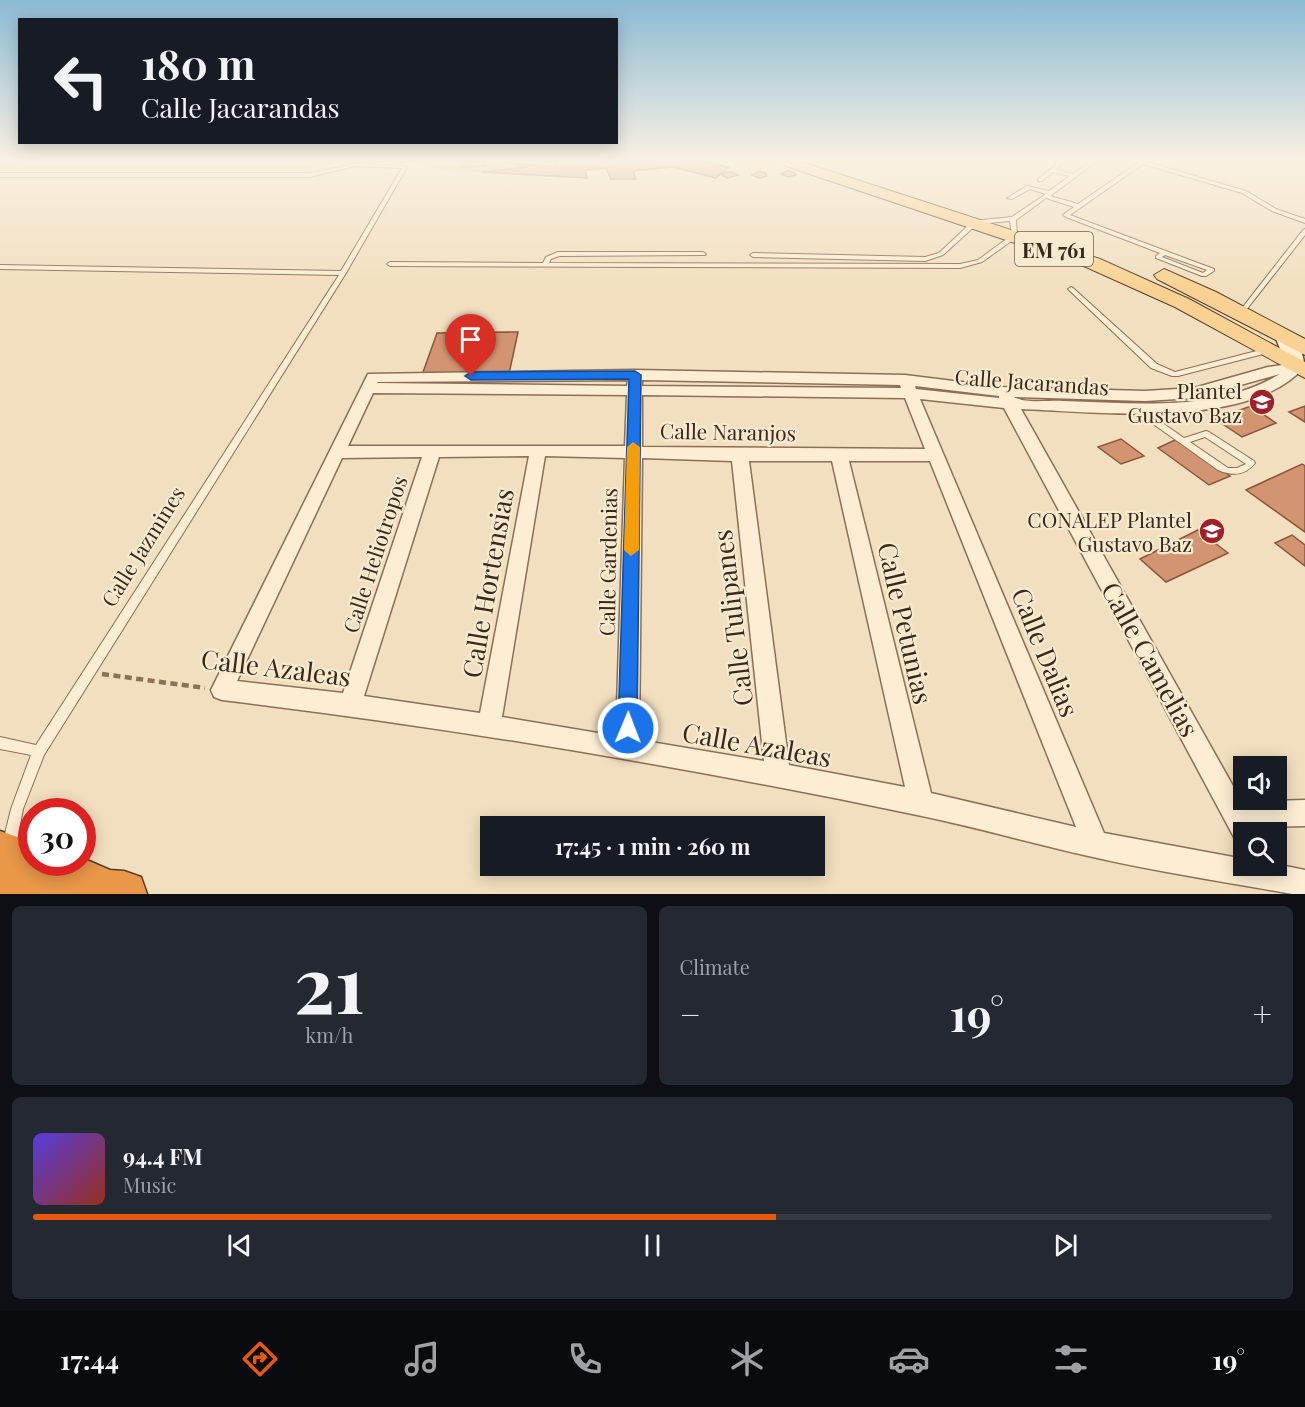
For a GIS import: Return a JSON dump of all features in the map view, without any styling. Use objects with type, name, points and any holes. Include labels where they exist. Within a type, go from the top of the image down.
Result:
[{"type":"highway","points":[[2,867],[121,894]]},
{"type":"main road","name":"EM 761","points":[[918,204],[975,222],[1014,228],[1182,303],[1302,368]]},
{"type":"main road","name":"EM 761","points":[[946,204],[1014,228],[1150,269],[1241,313],[1305,348]]},
{"type":"main road","points":[[1284,336],[1302,368]]},
{"type":"street","name":"Calle Jacarandas","points":[[1007,398],[1194,393],[1268,372],[1302,368]]},
{"type":"street","name":"Calle Jacarandas","points":[[339,452],[370,382],[908,386],[1007,398],[1138,409],[1196,407],[1240,397],[1284,379],[1302,368]]},
{"type":"street","name":"Calle Gardenias","points":[[627,750],[635,383]]},
{"type":"street","name":"Calle Dalias","points":[[908,386],[1096,844]]},
{"type":"street","name":"Calle Camelias","points":[[1007,398],[1240,822]]},
{"type":"street","name":"Calle Naranjos","points":[[339,452],[432,453],[538,450],[740,455],[936,455]]},
{"type":"street","name":"Calle Hortensias","points":[[489,726],[538,450]]},
{"type":"street","points":[[222,690],[339,452]]},
{"type":"street","name":"Calle Heliotropos","points":[[350,705],[432,453]]},
{"type":"street","name":"Calle Petunias","points":[[839,454],[921,803]]},
{"type":"street","name":"Calle Tulipanes","points":[[740,455],[778,775]]},
{"type":"street","name":"Calle Azaleas","points":[[222,690],[350,705],[489,726],[778,775],[921,803],[1096,844],[1233,866]]},
{"type":"street","points":[[1253,822],[1305,813]]},
{"type":"street","name":"Calle Azaleas","points":[[1281,876],[1305,883]]},
{"type":"lane","name":"Calle Jazmines","points":[[2,867],[17,809],[39,752],[343,273],[382,204]]},
{"type":"lane","points":[[390,264],[960,266],[980,261],[1038,204]]},
{"type":"lane","points":[[1071,204],[1077,206]]},
{"type":"lane","points":[[1080,204],[1066,214],[1212,270],[1204,275],[1158,257],[1165,252]]},
{"type":"lane","points":[[1264,204],[1274,210],[1305,220]]},
{"type":"lane","points":[[753,255],[925,259],[941,254],[975,222]]},
{"type":"lane","points":[[1241,313],[1305,231]]},
{"type":"lane","points":[[546,264],[548,258],[558,254],[703,254]]},
{"type":"lane","points":[[0,267],[343,273]]},
{"type":"lane","points":[[1071,289],[1154,366],[1165,372],[1175,374],[1269,350]]},
{"type":"lane","points":[[1138,409],[1183,441],[1229,472],[1237,473],[1251,463],[1206,434],[1183,441]]},
{"type":"lane","points":[[0,743],[39,752]]},
{"type":"path","name":"Calle Azaleas","points":[[88,672],[222,690]]},
{"type":"building","points":[[518,332],[509,374],[422,375],[437,333]]},
{"type":"building","points":[[1251,406],[1276,423],[1242,437],[1215,419]]},
{"type":"building","points":[[1305,406],[1305,422],[1289,412]]},
{"type":"building","points":[[1121,439],[1144,456],[1121,464],[1098,447]]},
{"type":"building","points":[[1177,439],[1230,476],[1209,485],[1158,448]]},
{"type":"building","points":[[1302,464],[1305,466],[1305,532],[1246,490]]},
{"type":"building","points":[[1198,530],[1228,553],[1166,582],[1140,559]]},
{"type":"building","points":[[1292,535],[1305,545],[1305,566],[1275,543]]},
{"type":"slow traffic","points":[[631,550],[633,447]]},
{"type":"place","name":"Plantel Gustavo Baz","points":[[1262,402]]},
{"type":"place","name":"CONALEP Plantel Gustavo Baz","points":[[1212,531]]},
{"type":"route","points":[[471,376],[635,375],[628,728]]}]
